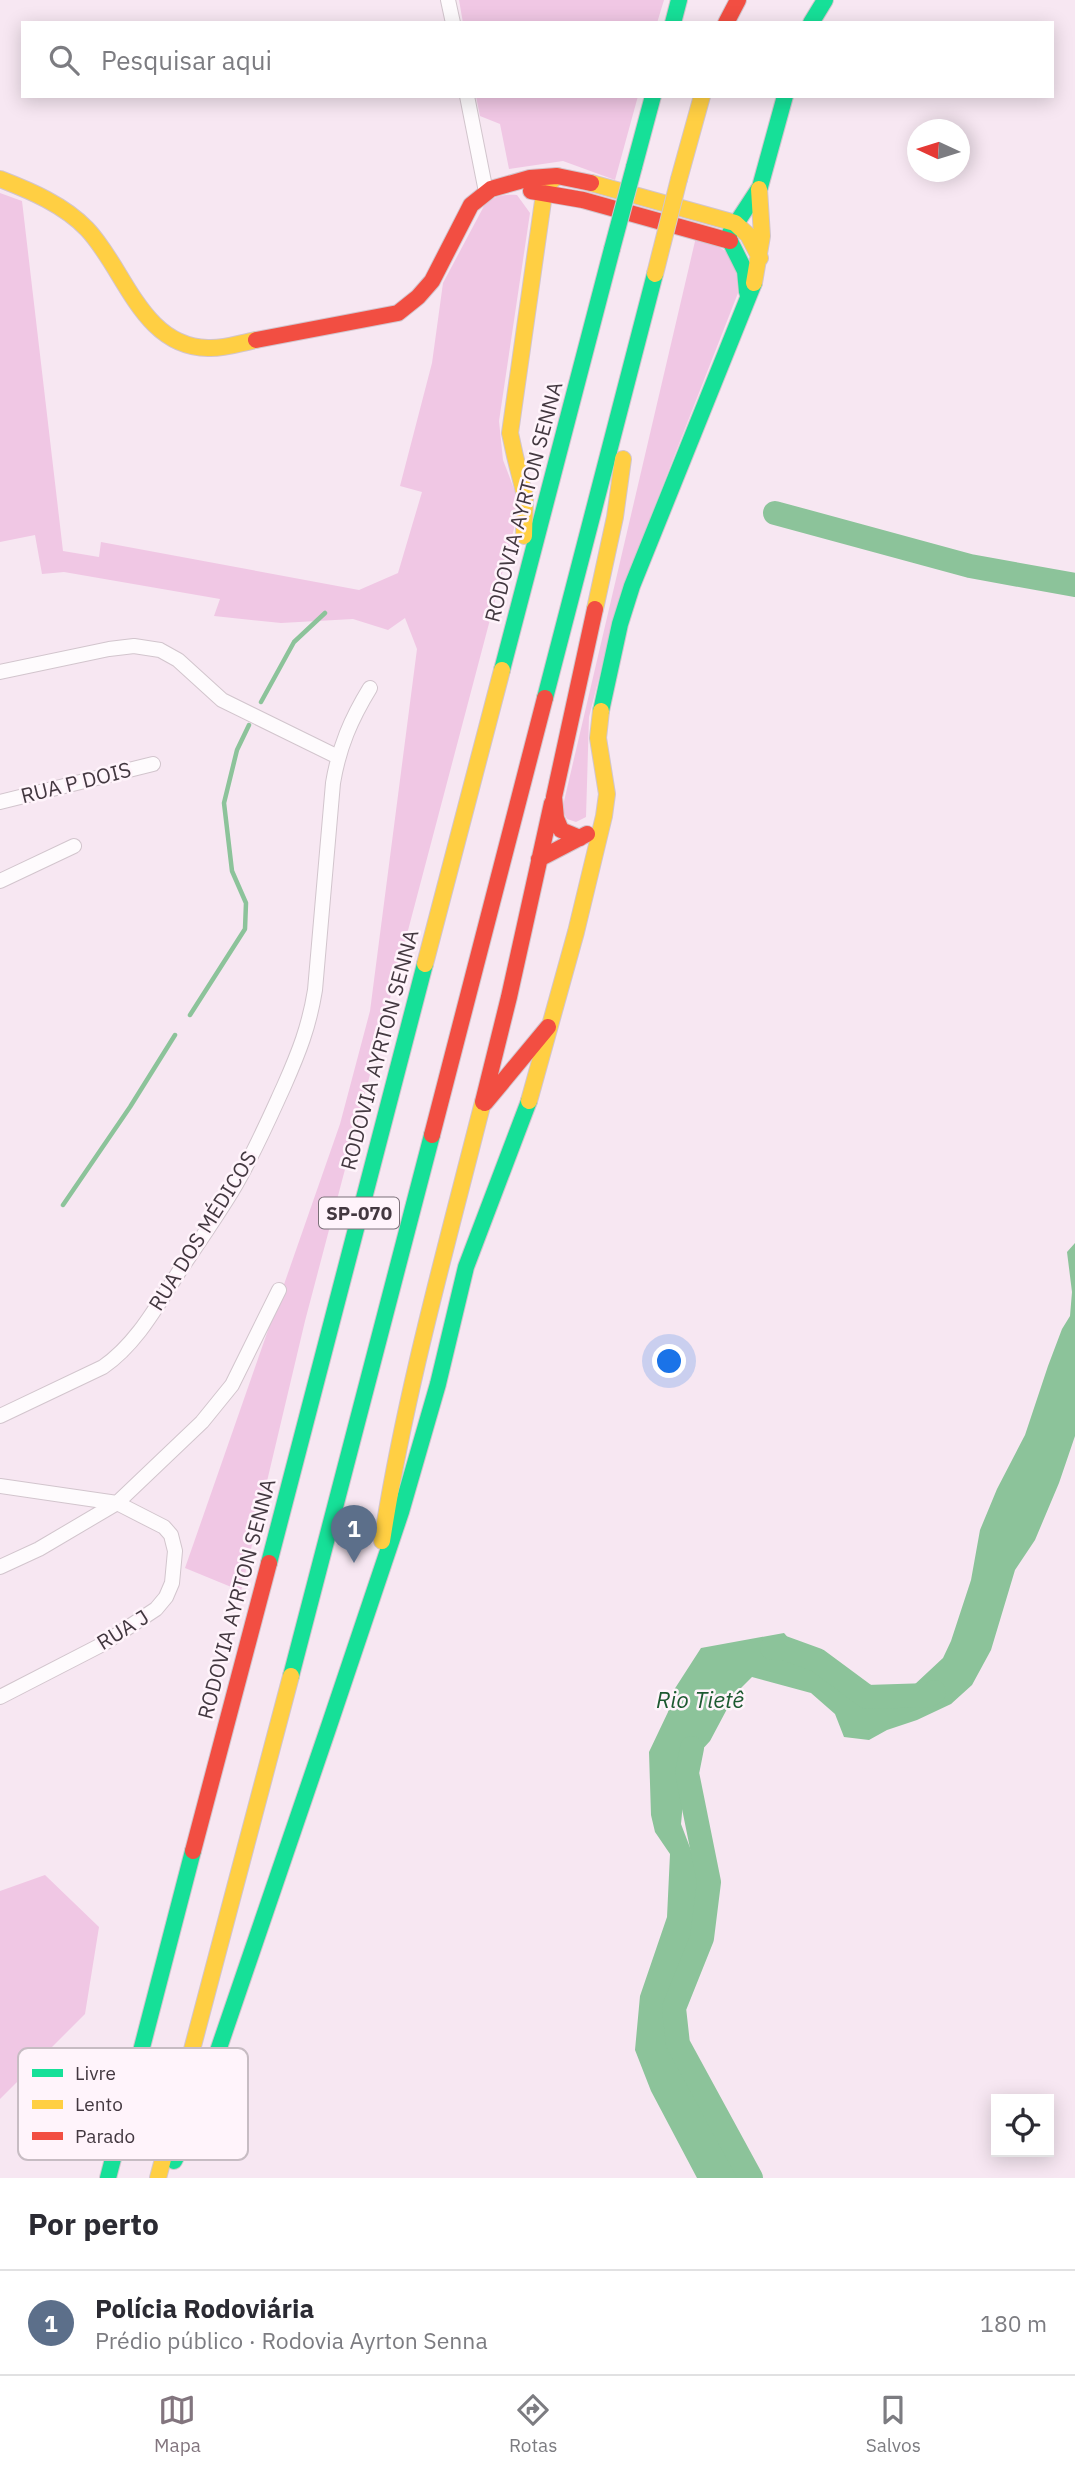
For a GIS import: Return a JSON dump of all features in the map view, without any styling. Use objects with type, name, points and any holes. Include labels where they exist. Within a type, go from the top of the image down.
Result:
[{"type":"main road","points":[[674,21],[679,0]]},
{"type":"main road","points":[[724,21],[728,0]]},
{"type":"main road","points":[[725,21],[738,0]]},
{"type":"main road","points":[[812,21],[825,0]]},
{"type":"main road","name":"RODOVIA AYRTON SENNA","points":[[142,2048],[652,98]]},
{"type":"main road","name":"SP-070","points":[[192,2048],[701,98]]},
{"type":"main road","points":[[746,304],[748,279],[743,263],[730,241],[730,232],[734,222],[745,212],[759,189],[784,98]]},
{"type":"main road","points":[[0,179],[27,190],[75,218],[101,246],[147,319],[161,333],[176,341],[207,349],[398,313],[432,281],[471,205],[486,192],[530,178],[557,176],[585,181],[734,222],[748,235],[761,258]]},
{"type":"main road","name":"RODOVIA AYRTON SENNA","points":[[461,825],[465,769],[524,534],[528,508],[510,433],[544,194],[548,184],[557,176]]},
{"type":"main road","points":[[510,186],[583,200],[730,241]]},
{"type":"main road","points":[[219,2048],[401,1512],[438,1384],[466,1267],[534,1089],[604,816],[607,794],[598,738],[601,710],[620,624],[637,573],[754,283],[761,258],[763,214],[759,189]]},
{"type":"main road","name":"RODOVIA AYRTON SENNA","points":[[539,237],[547,220],[560,209],[583,200]]},
{"type":"main road","points":[[369,1607],[394,1464],[410,1393],[482,1107],[615,517],[623,461],[621,412]]},
{"type":"main road","points":[[515,456],[524,465],[538,468],[551,462],[558,453]]},
{"type":"main road","points":[[554,797],[556,817],[561,830],[580,838]]},
{"type":"main road","points":[[539,859],[590,833],[604,816]]},
{"type":"main road","points":[[482,1107],[553,1021]]},
{"type":"main road","name":"RODOVIA AYRTON SENNA","points":[[108,2178],[113,2160]]},
{"type":"main road","name":"SP-070","points":[[158,2178],[163,2160]]},
{"type":"main road","points":[[166,2178],[175,2160]]},
{"type":"street","points":[[448,0],[453,21]]},
{"type":"street","points":[[467,98],[486,192]]},
{"type":"street","points":[[0,672],[108,649],[134,646],[160,650],[178,660],[222,700],[338,757]]},
{"type":"street","name":"RUA DOS MÉDICOS","points":[[0,1416],[103,1367],[118,1356],[162,1299],[249,1160],[310,1021],[333,783],[348,727],[370,688]]},
{"type":"street","name":"RUA P DOIS","points":[[0,802],[153,764]]},
{"type":"street","points":[[0,881],[74,846]]},
{"type":"street","points":[[0,1566],[39,1549],[117,1503],[202,1422],[232,1385],[279,1290]]},
{"type":"street","points":[[0,1486],[117,1503]]},
{"type":"street","name":"RUA J","points":[[0,1697],[103,1644],[156,1609],[166,1597],[174,1569],[175,1552],[171,1535],[164,1527],[117,1503]]},
{"type":"shaded area","points":[[459,0],[664,0],[658,21],[463,21]]},
{"type":"shaded area","points":[[476,98],[637,98],[615,180],[563,161],[509,169],[500,124],[480,116]]},
{"type":"shaded area","points":[[0,193],[22,201],[63,551],[99,557],[101,542],[359,590],[398,573],[422,492],[400,486],[432,363],[443,283],[484,206],[499,196],[517,195],[530,213],[499,421],[503,460],[516,494],[516,521],[305,1321],[241,1591],[185,1568],[340,1124],[370,1011],[417,649],[405,618],[388,630],[353,619],[281,623],[214,616],[220,599],[64,572],[42,574],[35,535],[0,542]]},
{"type":"shaded area","points":[[696,237],[717,246],[730,256],[736,270],[738,293],[620,595],[589,717],[586,817],[576,822],[567,819],[562,810]]},
{"type":"shaded area","points":[[45,1875],[99,1927],[85,2014],[51,2048],[18,2048],[18,2081],[0,2099],[0,1891]]},
{"type":"water","name":"Rio Tietê","points":[[1075,1243],[1075,1436],[1035,1540],[1015,1570],[991,1650],[972,1685],[951,1704],[869,1740],[844,1737],[835,1714],[811,1693],[752,1677],[735,1694],[710,1741],[700,1752],[684,1792],[681,1824],[705,1887],[710,1915],[704,1942],[686,1981],[669,2000],[681,2061],[694,2089],[715,2123],[734,2144],[753,2178],[697,2178],[651,2091],[635,2050],[640,1996],[667,1917],[670,1854],[655,1832],[651,1815],[649,1752],[668,1712],[672,1693],[701,1648],[784,1633],[831,1679],[855,1694],[867,1697],[899,1699],[943,1658],[971,1580],[980,1530],[997,1489],[1025,1435],[1048,1366],[1070,1316],[1072,1292],[1067,1252]]},
{"type":"waterway","points":[[775,513],[970,566],[1075,585]]},
{"type":"waterway","points":[[261,702],[294,642],[325,613]]},
{"type":"waterway","points":[[190,1015],[245,929],[246,903],[232,871],[224,803],[237,750],[249,725]]},
{"type":"waterway","points":[[63,1205],[175,1035]]},
{"type":"waterway","name":"Rio Tietê","points":[[772,1648],[784,1648],[817,1660],[867,1697],[929,1695],[934,1692]]},
{"type":"waterway","name":"Rio Tietê","points":[[692,1748],[687,1773],[709,1882],[702,1938],[674,2008],[678,2044],[751,2178]]},
{"type":"traffic: fast","points":[[674,21],[679,0]]},
{"type":"traffic: fast","points":[[812,21],[825,0]]},
{"type":"traffic: fast","points":[[634,167],[652,98]]},
{"type":"traffic: fast","points":[[730,233],[760,187],[784,98]]},
{"type":"traffic: fast","points":[[612,249],[634,167]]},
{"type":"traffic: fast","points":[[730,241],[745,271],[747,292]]},
{"type":"traffic: fast","points":[[502,670],[612,249]]},
{"type":"traffic: fast","points":[[545,698],[655,274]]},
{"type":"traffic: fast","points":[[601,711],[620,624],[632,586],[754,283]]},
{"type":"traffic: fast","points":[[269,1563],[425,964]]},
{"type":"traffic: fast","points":[[329,1726],[401,1512],[438,1384],[466,1267],[529,1101]]},
{"type":"traffic: fast","points":[[291,1676],[432,1135]]},
{"type":"traffic: fast","points":[[219,2048],[329,1726]]},
{"type":"traffic: fast","points":[[142,2048],[193,1851]]},
{"type":"traffic: fast","points":[[108,2178],[113,2160]]},
{"type":"traffic: slow","points":[[679,179],[701,98]]},
{"type":"traffic: slow","points":[[515,456],[510,433],[544,194],[548,184],[557,176]]},
{"type":"traffic: slow","points":[[0,179],[46,200],[78,220],[100,246],[137,303],[167,335],[185,344],[208,348],[256,340]]},
{"type":"traffic: slow","points":[[655,274],[679,179]]},
{"type":"traffic: slow","points":[[591,183],[735,223],[748,235],[760,258]]},
{"type":"traffic: slow","points":[[754,283],[762,236],[759,189]]},
{"type":"traffic: slow","points":[[515,456],[525,496],[524,536]]},
{"type":"traffic: slow","points":[[595,609],[615,517],[623,459]]},
{"type":"traffic: slow","points":[[425,964],[502,670]]},
{"type":"traffic: slow","points":[[529,1101],[576,932],[604,816],[607,794],[598,738],[601,711]]},
{"type":"traffic: slow","points":[[382,1541],[414,1376],[483,1102]]},
{"type":"traffic: slow","points":[[192,2048],[291,1676]]},
{"type":"traffic: slow","points":[[158,2178],[163,2160]]},
{"type":"traffic: jam","points":[[727,21],[738,0]]},
{"type":"traffic: jam","points":[[256,340],[398,313],[432,281],[471,205],[491,189],[530,178],[557,176],[591,183]]},
{"type":"traffic: jam","points":[[531,191],[583,200],[730,241]]},
{"type":"traffic: jam","points":[[580,838],[561,830],[556,818],[554,797],[595,609]]},
{"type":"traffic: jam","points":[[432,1135],[545,698]]},
{"type":"traffic: jam","points":[[483,1102],[552,803]]},
{"type":"traffic: jam","points":[[539,859],[587,834]]},
{"type":"traffic: jam","points":[[485,1103],[548,1027]]},
{"type":"traffic: jam","points":[[193,1851],[269,1563]]},
{"type":"place","name":"Polícia Rodoviária","points":[[354,1563]]}]
